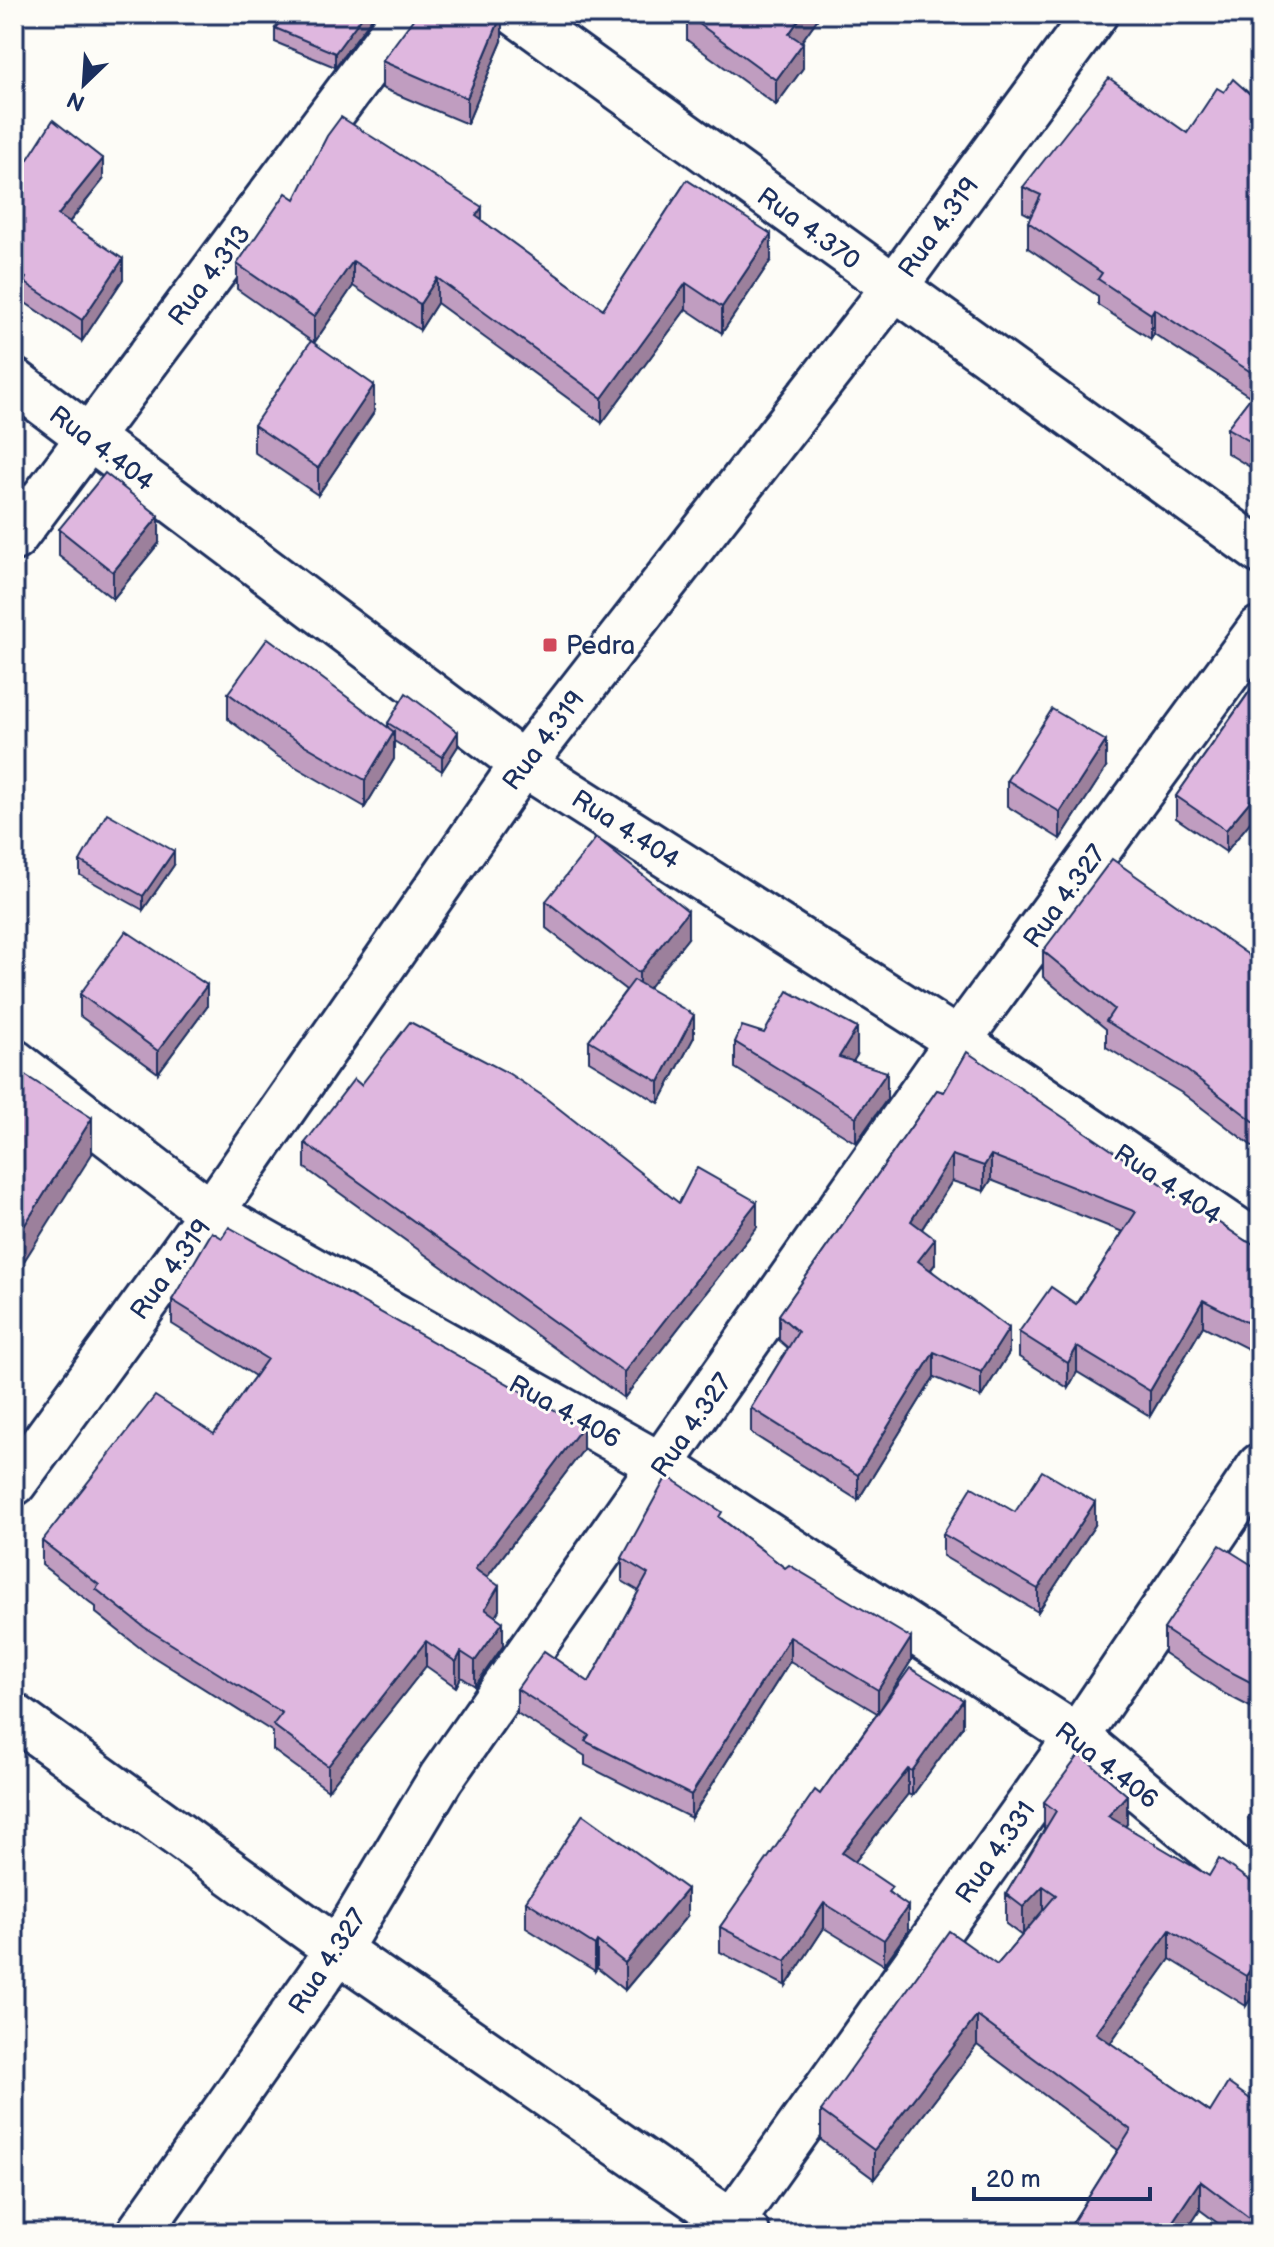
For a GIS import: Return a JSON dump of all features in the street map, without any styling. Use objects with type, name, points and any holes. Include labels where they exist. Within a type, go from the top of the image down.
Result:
[{"type":"street","name":"Rua 4.313","points":[[14,538],[87,436],[406,14]]},
{"type":"street","name":"Rua 4.370","points":[[517,14],[893,289],[1260,551]]},
{"type":"street","name":"Rua 4.319","points":[[14,1483],[211,1213],[523,764],[893,289],[1095,14]]},
{"type":"street","name":"Rua 4.404","points":[[14,381],[523,764],[958,1041],[1260,1246]]},
{"type":"street","name":"Rua 4.327","points":[[139,2233],[338,1950],[441,1778],[958,1041],[1260,629]]},
{"type":"street","name":"Rua 4.406","points":[[14,1062],[211,1213],[662,1466],[1077,1737],[1260,1890]]},
{"type":"street","name":"Rua 4.331","points":[[734,2229],[1077,1737],[1260,1466]]},
{"type":"street","points":[[14,1716],[338,1950],[734,2229]]},
{"type":"building","points":[[287,14],[364,14],[335,53],[275,28]]},
{"type":"building","points":[[417,14],[502,14],[467,98],[382,61]]},
{"type":"building","points":[[688,14],[803,14],[789,34],[803,43],[776,80]]},
{"type":"building","points":[[1109,78],[1187,133],[1217,88],[1224,92],[1233,79],[1260,103],[1260,378],[1154,309],[1151,314],[1098,279],[1102,273],[1028,222],[1041,195],[1023,187]]},
{"type":"building","points":[[341,117],[482,207],[476,216],[603,309],[687,180],[771,234],[722,307],[686,283],[602,398],[437,278],[420,304],[353,261],[314,317],[237,264],[286,193],[295,199],[327,136]]},
{"type":"building","points":[[53,120],[103,159],[58,215],[123,259],[82,320],[24,282],[26,278],[14,271],[14,181]]},
{"type":"building","points":[[311,341],[374,385],[318,468],[254,425]]},
{"type":"building","points":[[1260,385],[1260,447],[1227,428]]},
{"type":"building","points":[[105,473],[159,516],[113,572],[59,529]]},
{"type":"building","points":[[268,638],[394,732],[365,780],[277,729],[228,693]]},
{"type":"building","points":[[1260,677],[1260,789],[1226,830],[1176,796]]},
{"type":"building","points":[[406,693],[458,732],[442,757],[388,723]]},
{"type":"building","points":[[1052,709],[1106,741],[1060,812],[1007,780]]},
{"type":"building","points":[[107,813],[174,851],[143,896],[80,861]]},
{"type":"building","points":[[596,838],[688,911],[639,973],[546,901]]},
{"type":"building","points":[[1112,859],[1260,963],[1260,1126],[1185,1069],[1106,1021],[1114,1009],[1043,951]]},
{"type":"building","points":[[126,931],[207,985],[158,1051],[80,994]]},
{"type":"building","points":[[634,980],[694,1015],[659,1082],[589,1040]]},
{"type":"building","points":[[788,991],[857,1028],[839,1057],[887,1072],[856,1117],[735,1042],[742,1026],[764,1033]]},
{"type":"building","points":[[410,1022],[508,1073],[543,1096],[679,1203],[697,1168],[757,1202],[624,1372],[305,1143],[354,1079],[361,1085]]},
{"type":"building","points":[[967,1052],[1246,1241],[1260,1245],[1260,1310],[1252,1325],[1203,1300],[1150,1391],[1077,1347],[1068,1363],[1019,1332],[1051,1287],[1076,1304],[1136,1212],[991,1155],[984,1166],[952,1155],[911,1221],[935,1239],[918,1261],[1009,1328],[981,1372],[934,1352],[858,1475],[751,1408],[798,1332],[779,1315],[937,1090],[944,1092]]},
{"type":"building","points":[[14,1068],[92,1118],[14,1242]]},
{"type":"building","points":[[229,1227],[583,1426],[475,1569],[499,1586],[485,1609],[503,1622],[475,1661],[461,1652],[456,1662],[426,1641],[328,1766],[273,1725],[282,1713],[144,1627],[96,1589],[99,1585],[42,1541],[155,1396],[214,1434],[267,1359],[172,1300],[212,1232],[222,1238]]},
{"type":"building","points":[[1042,1471],[1095,1502],[1038,1589],[943,1534],[972,1487],[1015,1512]]},
{"type":"building","points":[[667,1476],[722,1512],[719,1517],[785,1568],[789,1565],[911,1638],[878,1690],[790,1637],[691,1795],[585,1741],[589,1735],[517,1689],[544,1651],[589,1682],[648,1574],[622,1558]]},
{"type":"building","points":[[1220,1545],[1260,1570],[1260,1687],[1225,1669],[1164,1629]]},
{"type":"building","points":[[910,1668],[963,1700],[912,1771],[908,1769],[842,1853],[892,1887],[888,1892],[908,1906],[884,1940],[824,1903],[786,1961],[720,1927],[815,1790],[820,1794]]},
{"type":"building","points":[[1080,1754],[1127,1795],[1108,1816],[1209,1876],[1219,1859],[1260,1885],[1260,1955],[1246,1976],[1170,1930],[1096,2033],[1210,2112],[1228,2083],[1260,2106],[1260,2226],[1200,2181],[1165,2233],[1066,2233],[1131,2130],[977,2016],[874,2150],[821,2111],[949,1931],[997,1965],[1056,1895],[1043,1886],[1023,1907],[1006,1894],[1056,1811],[1044,1802]]},
{"type":"building","points":[[1260,1800],[1260,1828],[1248,1818]]},
{"type":"building","points":[[583,1814],[687,1889],[625,1963],[597,1941],[595,1945],[526,1901]]},
{"type":"place","name":"Pedra","points":[[550,645]]}]
